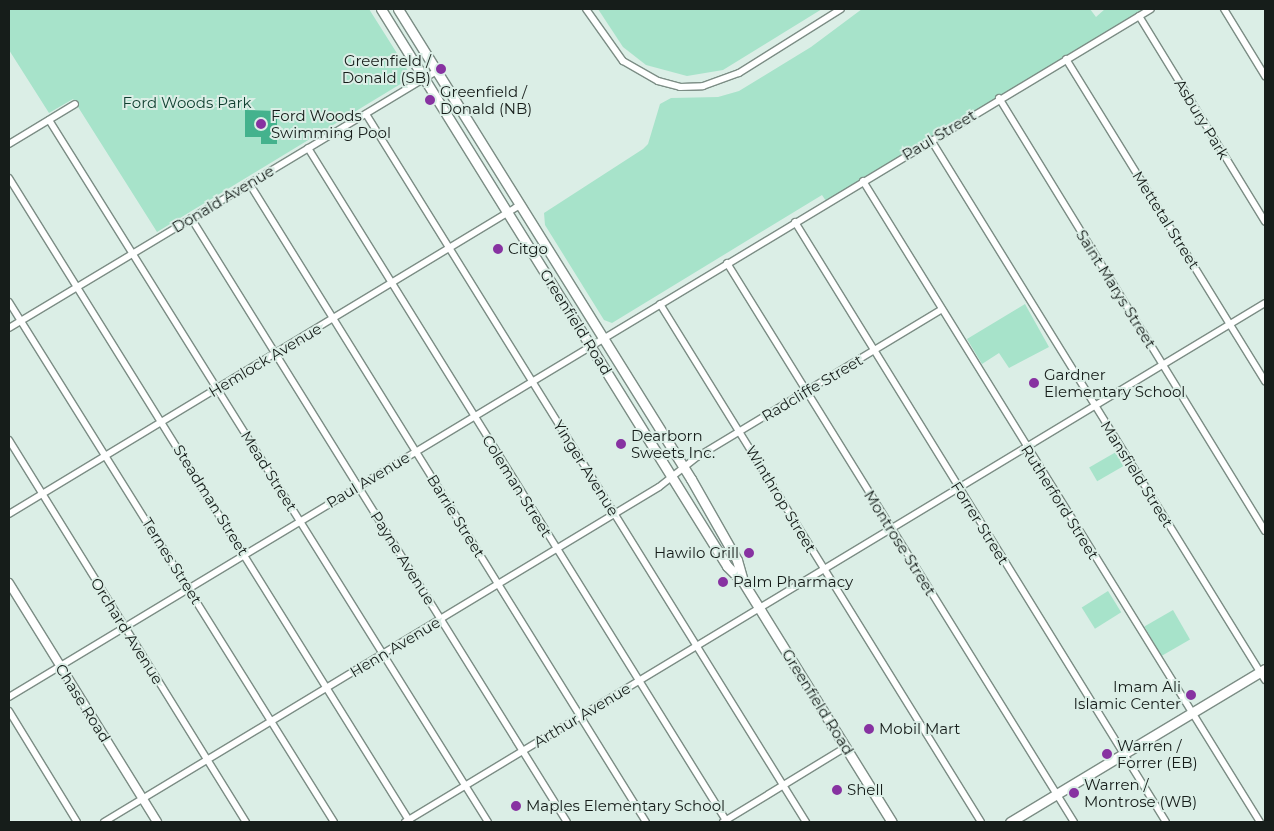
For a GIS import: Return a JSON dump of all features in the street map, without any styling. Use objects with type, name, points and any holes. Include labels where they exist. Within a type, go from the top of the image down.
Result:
[{"type":"main road","name":"Greenfield Road","points":[[381,9],[727,566],[743,582],[892,822]]},
{"type":"main road","name":"Greenfield Road","points":[[398,9],[683,467],[737,560],[743,582]]},
{"type":"main road","points":[[639,424],[652,416]]},
{"type":"main road","points":[[1010,822],[1192,713],[1264,674]]},
{"type":"street","points":[[586,9],[623,61],[658,81],[680,86],[703,86],[739,73],[841,9]]},
{"type":"street","name":"Paul Street","points":[[727,263],[999,98],[1151,9]]},
{"type":"street","points":[[1224,9],[1265,76]]},
{"type":"street","name":"Asbury Park","points":[[1139,16],[1265,222]]},
{"type":"street","name":"Mettetal Street","points":[[1066,58],[1265,380]]},
{"type":"street","name":"Donald Avenue","points":[[9,328],[437,71]]},
{"type":"street","name":"Saint Marys Street","points":[[999,98],[1265,531]]},
{"type":"street","points":[[9,144],[75,104]]},
{"type":"street","name":"Yinger Avenue","points":[[366,114],[806,822]]},
{"type":"street","name":"Mead Street","points":[[49,120],[488,822]]},
{"type":"street","name":"Mansfield Street","points":[[931,140],[1094,406],[1264,674]]},
{"type":"street","name":"Coleman Street","points":[[308,148],[725,822]]},
{"type":"street","name":"Steadman Street","points":[[9,178],[245,555],[408,821]]},
{"type":"street","name":"Rutherford Street","points":[[863,181],[1026,448],[1260,822]]},
{"type":"street","name":"Barrie Street","points":[[249,183],[646,822]]},
{"type":"street","name":"Hemlock Avenue","points":[[9,514],[520,205]]},
{"type":"street","name":"Payne Avenue","points":[[191,218],[567,822]]},
{"type":"street","name":"Forrer Street","points":[[795,222],[1166,822]]},
{"type":"street","name":"Paul Avenue","points":[[9,697],[727,263]]},
{"type":"street","name":"Montrose Street","points":[[727,263],[1074,822]]},
{"type":"street","name":"Ternes Street","points":[[9,302],[334,822]]},
{"type":"street","name":"Arthur Avenue","points":[[408,821],[1265,303]]},
{"type":"street","name":"Winthrop Street","points":[[660,304],[981,822]]},
{"type":"street","name":"Radcliffe Street","points":[[683,467],[942,310]]},
{"type":"street","name":"Orchard Avenue","points":[[9,440],[246,822]]},
{"type":"street","name":"Henn Avenue","points":[[104,822],[615,514],[672,477],[683,467]]},
{"type":"street","name":"Chase Road","points":[[9,583],[157,822]]},
{"type":"street","points":[[9,711],[78,822]]},
{"type":"street","points":[[725,822],[846,748]]},
{"type":"green space","name":"Ford Woods Park","points":[[9,9],[369,9],[412,77],[157,232],[73,99],[49,113],[9,50]]},
{"type":"green space","points":[[598,9],[822,9],[723,70],[687,76],[646,65],[623,47]]},
{"type":"green space","points":[[862,9],[1090,9],[1096,17],[1105,9],[1144,9],[826,201],[822,195],[612,323],[604,320],[545,225],[544,213],[643,149],[648,144],[660,104],[671,98],[718,97],[739,91],[811,47]]},
{"type":"green space","points":[[1025,304],[1049,347],[1009,368],[999,353],[982,364],[967,339]]},
{"type":"green space","points":[[1116,452],[1124,466],[1097,481],[1089,468]]},
{"type":"green space","points":[[1108,591],[1121,612],[1095,629],[1082,607]]},
{"type":"green space","points":[[1173,610],[1190,639],[1161,656],[1144,626]]},
{"type":"shaded area","name":"Ford Woods Swimming Pool","points":[[245,110],[277,111],[277,144],[261,144],[261,137],[245,137]]},
{"type":"place","name":"Greenfield / Donald (SB)","points":[[441,69]]},
{"type":"place","name":"Greenfield / Donald (NB)","points":[[430,100]]},
{"type":"place","name":"Ford Woods Swimming Pool","points":[[261,124]]},
{"type":"place","name":"Citgo","points":[[498,249]]},
{"type":"place","name":"Gardner Elementary School","points":[[1034,383]]},
{"type":"place","name":"Dearborn Sweets Inc.","points":[[621,444]]},
{"type":"place","name":"Hawilo Grill","points":[[749,553]]},
{"type":"place","name":"Palm Pharmacy","points":[[723,582]]},
{"type":"place","name":"Imam Ali Islamic Center","points":[[1191,695]]},
{"type":"place","name":"Mobil Mart","points":[[869,729]]},
{"type":"place","name":"Warren / Forrer (EB)","points":[[1107,754]]},
{"type":"place","name":"Shell","points":[[837,790]]},
{"type":"place","name":"Warren / Montrose (WB)","points":[[1074,793]]},
{"type":"place","name":"Maples Elementary School","points":[[516,806]]}]
